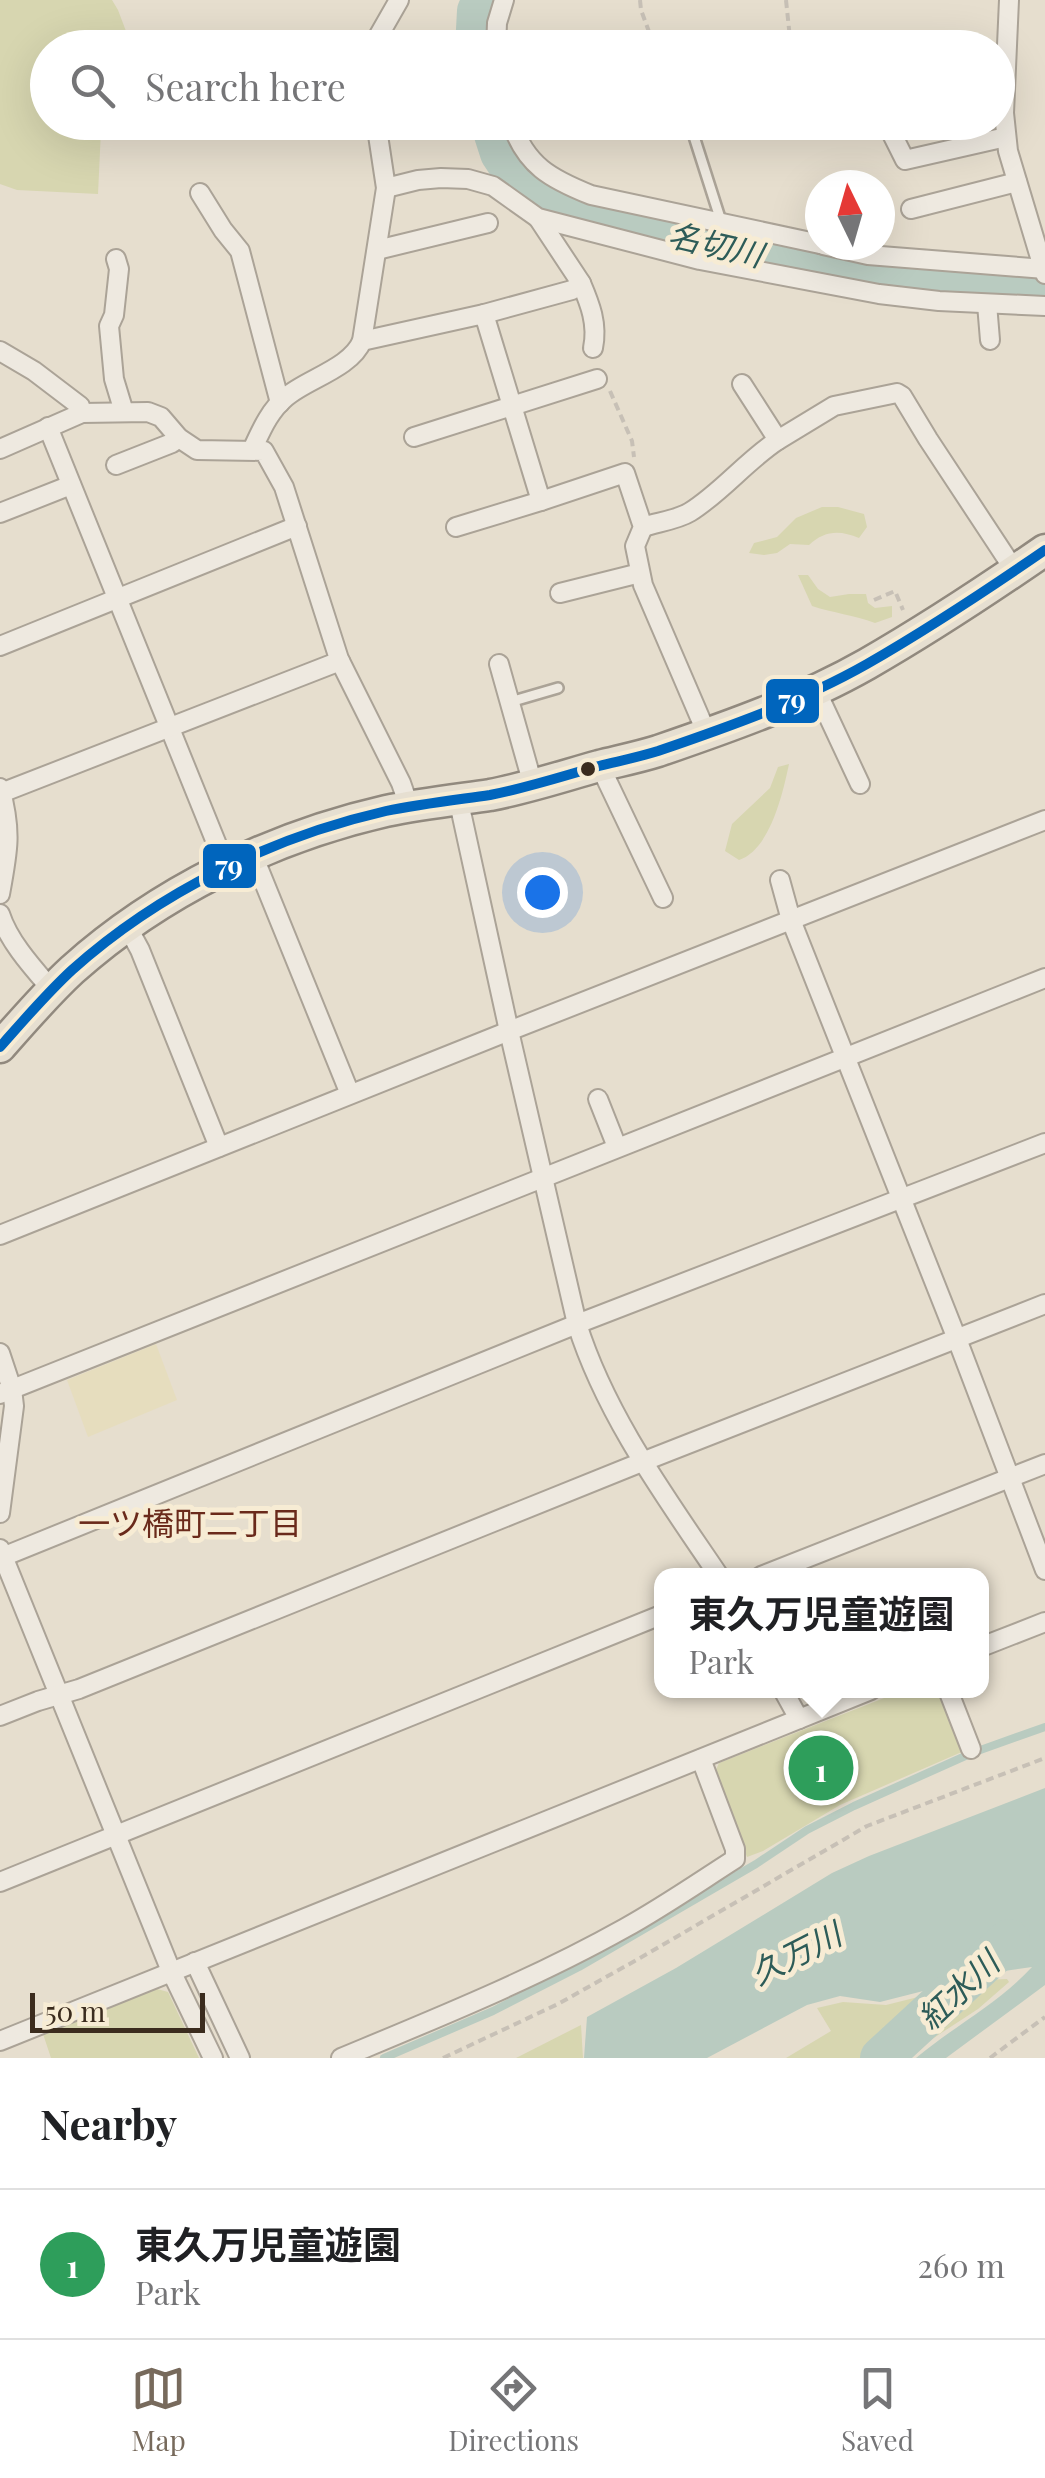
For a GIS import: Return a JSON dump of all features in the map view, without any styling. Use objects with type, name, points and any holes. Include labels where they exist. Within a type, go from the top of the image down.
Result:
[{"type":"main road","points":[[0,1047],[52,990],[98,948],[127,926],[239,861],[348,822],[409,806],[533,785],[707,734],[816,690],[881,656],[1045,550]]},
{"type":"street","points":[[382,30],[399,0]]},
{"type":"street","points":[[497,30],[504,0]]},
{"type":"street","points":[[1008,30],[1009,0]]},
{"type":"street","points":[[252,450],[269,414],[280,403],[352,356],[362,342],[386,188],[379,140]]},
{"type":"street","points":[[518,140],[534,162],[556,181],[591,195],[805,242]]},
{"type":"street","points":[[895,140],[904,160],[993,140]]},
{"type":"street","points":[[895,257],[1044,271],[1006,140]]},
{"type":"street","points":[[386,188],[418,180],[468,179],[493,186],[538,218],[581,282],[596,332],[593,348]]},
{"type":"street","points":[[911,209],[1017,182]]},
{"type":"street","points":[[200,193],[222,230],[240,250],[280,403]]},
{"type":"street","points":[[538,218],[700,260],[841,288],[939,301],[1045,306]]},
{"type":"street","points":[[377,250],[488,223]]},
{"type":"street","points":[[116,259],[119,269],[110,326],[114,379],[124,412]]},
{"type":"street","points":[[362,342],[572,290],[581,282]]},
{"type":"street","points":[[987,304],[990,340]]},
{"type":"street","points":[[484,314],[541,501]]},
{"type":"street","points":[[0,351],[34,370],[80,406],[82,413]]},
{"type":"street","points":[[742,384],[778,440]]},
{"type":"street","points":[[414,437],[512,406],[603,385]]},
{"type":"street","points":[[644,526],[687,515],[760,452],[834,406],[897,393],[1015,571]]},
{"type":"street","points":[[0,450],[82,413],[148,412],[161,417],[178,438],[197,450],[264,451],[284,487],[340,660],[409,806]]},
{"type":"street","points":[[48,427],[169,728],[239,861],[350,1094]]},
{"type":"street","points":[[116,465],[178,438]]},
{"type":"street","points":[[456,528],[625,472],[644,526],[635,546],[642,585],[707,734]]},
{"type":"street","points":[[0,513],[70,485]]},
{"type":"street","points":[[0,646],[297,526]]},
{"type":"street","points":[[560,593],[640,573]]},
{"type":"street","points":[[0,894],[9,834],[1,791],[340,660]]},
{"type":"street","points":[[499,664],[533,785]]},
{"type":"street","points":[[816,690],[860,784]]},
{"type":"street","points":[[600,766],[663,898]]},
{"type":"street","points":[[458,798],[577,1324],[588,1358],[642,1462],[714,1568]]},
{"type":"street","points":[[0,1235],[1045,820]]},
{"type":"street","points":[[780,880],[791,920],[1045,1570]]},
{"type":"street","points":[[0,914],[30,964],[52,990]]},
{"type":"street","points":[[127,926],[219,1147]]},
{"type":"street","points":[[6,1392],[1045,978]]},
{"type":"street","points":[[598,1099],[617,1148]]},
{"type":"street","points":[[213,2058],[171,1972],[1,1555],[577,1324],[1045,1143]]},
{"type":"street","points":[[0,1716],[1045,1304]]},
{"type":"street","points":[[0,1354],[6,1392],[14,1406],[0,1514]]},
{"type":"street","points":[[781,1568],[1045,1464]]},
{"type":"street","points":[[0,1882],[654,1619]]},
{"type":"street","points":[[989,1645],[1045,1622]]},
{"type":"street","points":[[787,1698],[798,1719]]},
{"type":"street","points":[[0,2040],[851,1698]]},
{"type":"street","points":[[951,1698],[970,1748]]},
{"type":"street","points":[[341,2058],[538,1972],[626,1928],[735,1859],[735,1848],[701,1759]]},
{"type":"street","points":[[195,1962],[240,2058]]},
{"type":"lane","points":[[694,140],[722,224]]},
{"type":"lane","points":[[510,702],[558,688]]},
{"type":"path","points":[[640,0],[648,30]]},
{"type":"path","points":[[786,0],[789,30]]},
{"type":"path","points":[[603,385],[632,441],[635,463]]},
{"type":"path","points":[[874,600],[896,591],[904,614]]},
{"type":"path","points":[[444,2058],[591,1986],[866,1826],[1045,1758]]},
{"type":"path","points":[[990,2058],[1045,2017]]},
{"type":"shaded area","points":[[156,1344],[177,1400],[88,1437],[67,1380]]},
{"type":"green space","points":[[0,0],[112,0],[126,30],[30,30],[30,140],[101,140],[98,194],[17,190],[0,184]]},
{"type":"green space","points":[[822,507],[864,514],[867,527],[859,538],[833,533],[809,545],[790,544],[777,553],[749,553],[754,543],[777,537],[796,518]]},
{"type":"green space","points":[[798,575],[808,575],[830,597],[866,594],[868,603],[875,608],[892,606],[892,617],[875,623],[812,606]]},
{"type":"green space","points":[[789,764],[767,833],[750,854],[739,860],[725,851],[732,824],[770,788],[778,767]]},
{"type":"green space","points":[[884,1698],[943,1698],[964,1751],[840,1805],[747,1857],[715,1772],[719,1763]]},
{"type":"green space","points":[[986,1980],[1009,1982],[978,2009],[903,2058],[786,2058],[831,2031],[817,2008],[843,2002],[886,2005]]},
{"type":"green space","points":[[157,1989],[168,1992],[199,2058],[51,2058],[43,2034]]},
{"type":"green space","points":[[581,2025],[583,2058],[516,2058]]},
{"type":"water","name":"久万川","points":[[1045,1788],[1045,1985],[946,2058],[916,2058],[1005,1992],[1032,1967],[880,2002],[840,1996],[807,2005],[707,2058],[584,2058],[587,2017],[832,1873]]},
{"type":"waterway","name":"名切川","points":[[477,30],[483,0]]},
{"type":"waterway","name":"名切川","points":[[497,140],[515,174],[532,191],[581,212],[854,274],[1045,287]]},
{"type":"waterway","points":[[384,2058],[493,2011],[579,1967],[807,1830],[854,1806],[972,1753],[1045,1727]]},
{"type":"waterway","name":"紅水川","points":[[881,2058],[1009,1940]]},
{"type":"transit line","name":"79","points":[[0,1047],[62,979],[106,942],[219,871],[343,822],[531,785],[658,751],[764,712],[867,664],[1045,550]]},
{"type":"place","name":"東久万児童遊園","points":[[821,1768]]},
{"type":"district","name":"一ツ橋町二丁目","points":[[190,1521]]}]
